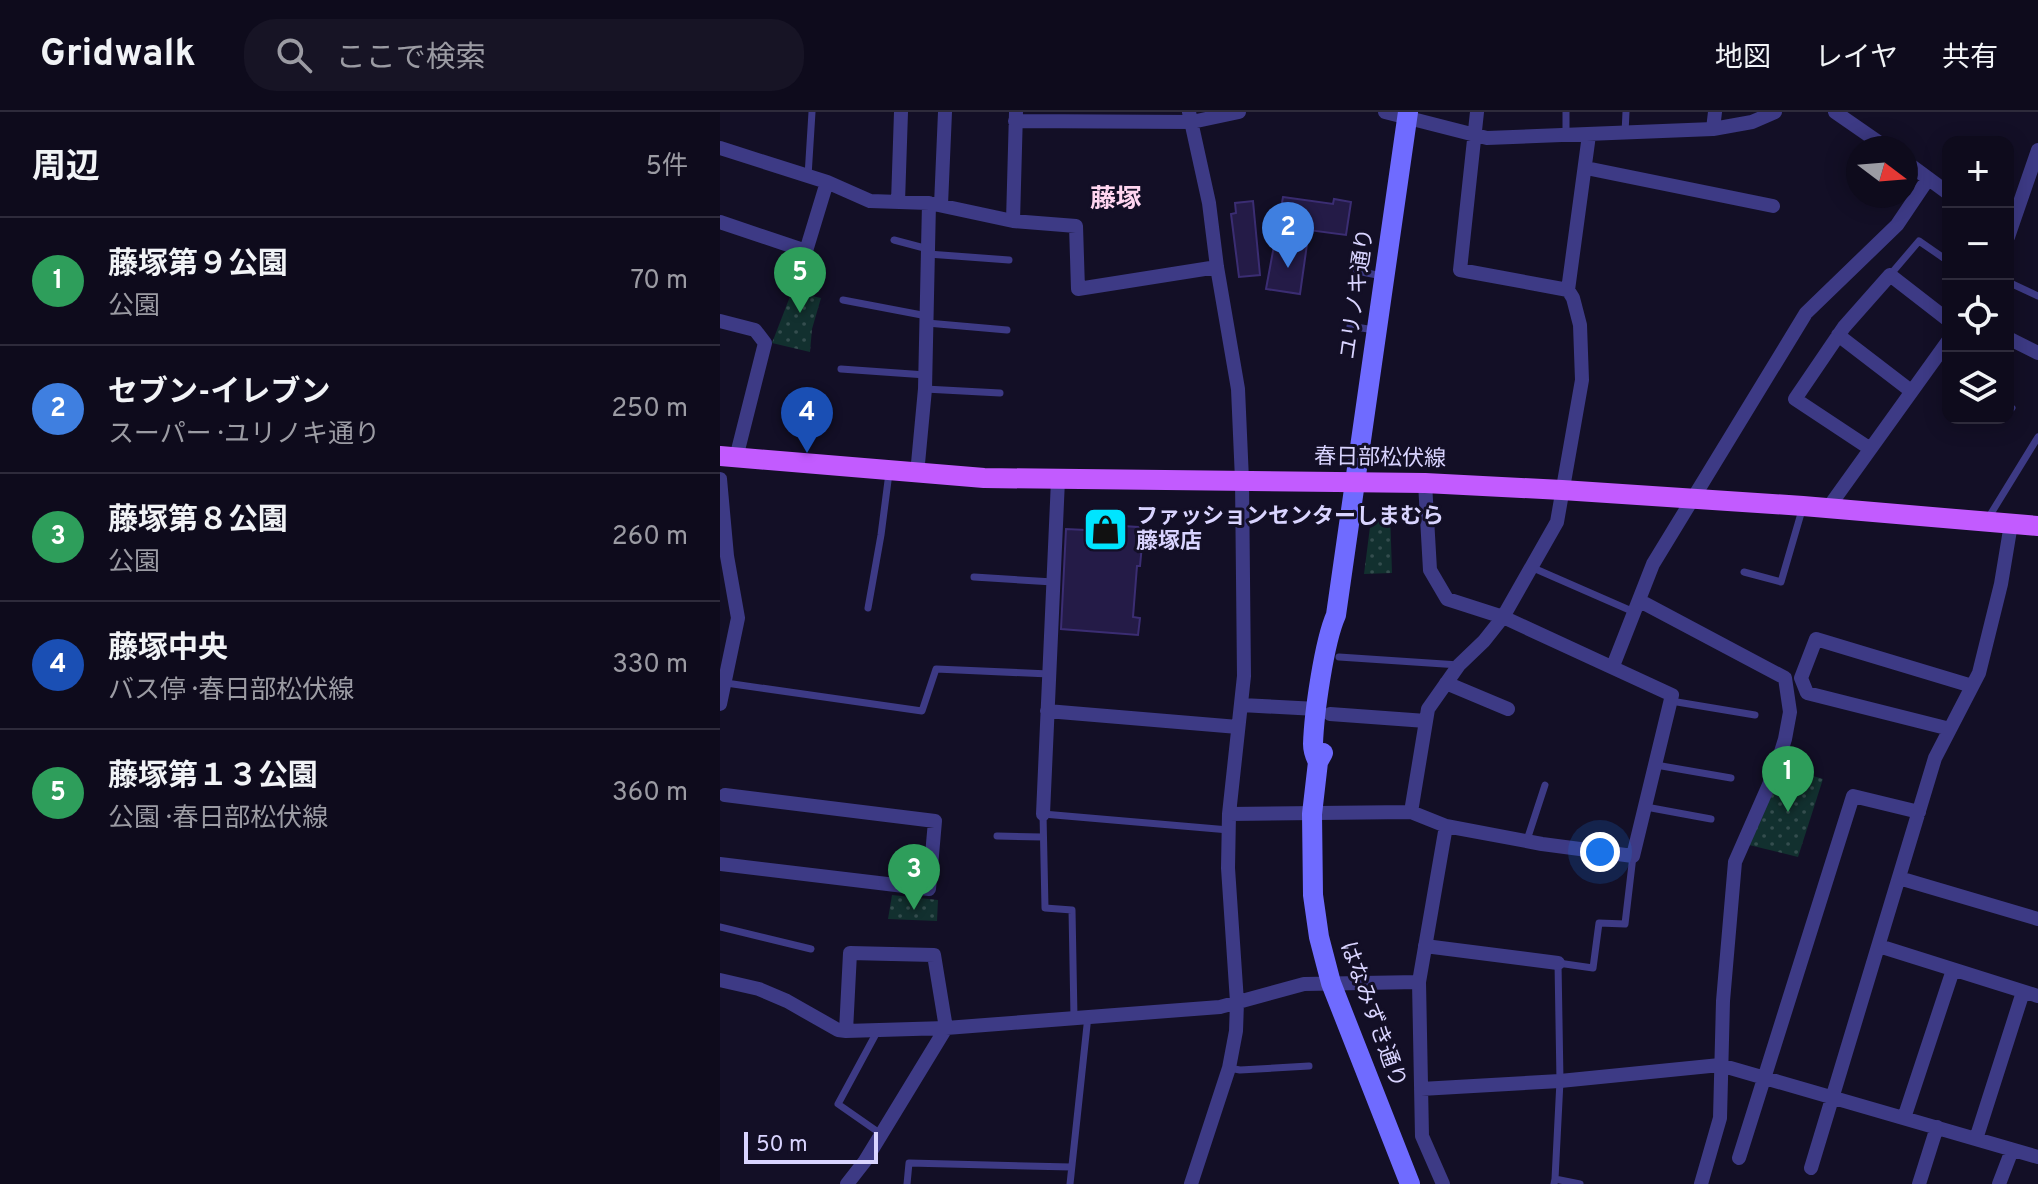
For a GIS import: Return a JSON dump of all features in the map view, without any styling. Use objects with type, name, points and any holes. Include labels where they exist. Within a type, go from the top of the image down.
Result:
[{"type":"main road","name":"春日部松伏線","points":[[728,457],[917,474],[1058,480],[1425,483],[1562,490],[2038,526]]},
{"type":"street","points":[[898,202],[901,112]]},
{"type":"street","points":[[917,474],[925,382],[928,252],[945,112]]},
{"type":"street","points":[[1385,112],[1408,114],[1487,138],[1713,129],[1752,122],[1775,112]]},
{"type":"street","points":[[1477,112],[1460,270],[1568,290]]},
{"type":"street","points":[[1713,129],[1715,112]]},
{"type":"street","points":[[1835,112],[1870,136]]},
{"type":"street","points":[[1013,221],[1016,116],[1190,117],[1233,113]]},
{"type":"street","name":"ユリノキ通り","points":[[1355,482],[1408,114]]},
{"type":"street","points":[[1190,117],[1209,203],[1238,389],[1244,676],[1229,814],[1228,868],[1237,1002],[1236,1031],[1229,1068],[1191,1184]]},
{"type":"street","points":[[1411,812],[1428,709],[1459,665],[1503,617],[1557,522],[1582,380],[1580,325],[1568,290],[1589,135]]},
{"type":"street","points":[[720,148],[827,182],[870,201],[935,204],[1013,221],[1076,226],[1078,289],[1217,267]]},
{"type":"street","points":[[2014,220],[2038,150]]},
{"type":"street","points":[[1586,168],[1773,206]]},
{"type":"street","points":[[1918,171],[1942,189]]},
{"type":"street","points":[[1613,666],[1653,564],[1806,313],[1897,225],[1928,179]]},
{"type":"street","points":[[720,222],[806,251],[827,182]]},
{"type":"street","points":[[1869,448],[1795,399],[1838,335],[1890,275],[1942,315]]},
{"type":"street","points":[[720,321],[755,330],[765,343],[728,457]]},
{"type":"street","points":[[1838,335],[1911,391]]},
{"type":"street","points":[[2014,341],[2038,353]]},
{"type":"street","points":[[1828,508],[1911,391],[1942,359]]},
{"type":"street","points":[[720,479],[727,556],[738,618],[720,704]]},
{"type":"street","points":[[1043,814],[1058,480]]},
{"type":"street","name":"はなみずき通り","points":[[1355,482],[1336,615],[1330,628],[1323,712],[1324,752],[1318,762],[1312,814],[1313,895],[1319,937],[1331,983],[1410,1184]]},
{"type":"street","points":[[1229,814],[1411,812],[1446,826],[1633,856],[1672,695],[1503,617],[1447,599],[1430,570],[1425,483]]},
{"type":"street","points":[[1811,1168],[1935,758],[1979,673],[2001,584],[2011,524]]},
{"type":"street","points":[[1637,606],[1785,678],[1790,712],[1775,771],[1735,862],[1723,1001],[1720,1118],[1701,1184]]},
{"type":"street","name":"はなみずき通り","points":[[1323,712],[1339,657],[1341,630],[1336,615]]},
{"type":"street","points":[[1950,729],[1807,693],[1801,678],[1816,639],[1972,686]]},
{"type":"street","points":[[1446,683],[1508,709]]},
{"type":"street","points":[[1241,705],[1426,721]]},
{"type":"street","points":[[1047,711],[1238,727]]},
{"type":"street","points":[[720,811],[722,792],[935,821],[929,889],[720,864]]},
{"type":"street","points":[[1739,1158],[1853,796],[1919,812]]},
{"type":"street","points":[[1443,1184],[1422,1136],[1419,982],[1446,826]]},
{"type":"street","points":[[1899,878],[2038,919]]},
{"type":"street","points":[[1425,946],[1558,963]]},
{"type":"street","points":[[1879,946],[2031,994],[1976,1139]]},
{"type":"street","points":[[846,1031],[850,953],[934,955],[946,1028],[847,1184]]},
{"type":"street","points":[[1904,1118],[1953,970]]},
{"type":"street","points":[[720,980],[759,989],[838,1030],[846,1031],[946,1028],[1220,1007],[1304,984],[1419,982]]},
{"type":"street","points":[[1421,1089],[1560,1081],[1720,1065],[2038,1157]]},
{"type":"street","points":[[1919,1184],[1937,1127]]},
{"type":"street","points":[[1999,1184],[2012,1150]]},
{"type":"lane","points":[[808,176],[812,112]]},
{"type":"lane","points":[[1566,112],[1566,135]]},
{"type":"lane","points":[[1625,133],[1626,112]]},
{"type":"lane","points":[[894,240],[928,252],[1009,260]]},
{"type":"lane","points":[[1890,275],[1919,241],[1942,257]]},
{"type":"lane","points":[[1357,271],[1384,276]]},
{"type":"lane","points":[[2014,285],[2038,296]]},
{"type":"lane","points":[[843,300],[927,320],[1007,330]]},
{"type":"lane","points":[[1350,326],[1376,331]]},
{"type":"lane","points":[[841,369],[1000,393]]},
{"type":"lane","points":[[1986,522],[2038,437]]},
{"type":"lane","points":[[868,608],[889,471]]},
{"type":"lane","points":[[1744,572],[1781,582],[1803,506]]},
{"type":"lane","points":[[1531,567],[1637,606]]},
{"type":"lane","points":[[974,577],[1053,582]]},
{"type":"lane","points":[[1339,657],[1459,665]]},
{"type":"lane","points":[[726,683],[922,711],[936,669],[1049,674]]},
{"type":"lane","points":[[1671,701],[1755,715]]},
{"type":"lane","points":[[1656,765],[1731,778]]},
{"type":"lane","points":[[1527,841],[1545,785]]},
{"type":"lane","points":[[1646,807],[1711,819]]},
{"type":"lane","points":[[1070,1184],[1081,1017],[1072,910],[1045,908],[1043,814],[1229,830]]},
{"type":"lane","points":[[997,836],[1042,837]]},
{"type":"lane","points":[[1580,1184],[1554,1181],[1560,1081],[1558,963],[1593,968],[1599,923],[1625,924],[1633,856]]},
{"type":"lane","points":[[720,927],[811,949]]},
{"type":"lane","points":[[878,1030],[838,1104],[881,1134]]},
{"type":"lane","points":[[1229,1068],[1309,1066]]},
{"type":"lane","points":[[907,1184],[909,1163],[1071,1167]]},
{"type":"green space","points":[[800,256],[806,258],[807,266],[799,293],[821,298],[812,329],[810,352],[772,343],[801,268]]},
{"type":"green space","points":[[1390,510],[1392,573],[1364,574],[1370,527]]},
{"type":"green space","points":[[1783,767],[1823,779],[1798,857],[1749,845]]},
{"type":"green space","points":[[892,895],[938,900],[937,921],[888,919]]},
{"type":"building","points":[[1283,197],[1333,204],[1334,199],[1351,202],[1346,235],[1309,230],[1300,294],[1266,289]]},
{"type":"building","points":[[1253,201],[1260,275],[1239,277],[1231,214],[1236,213],[1235,203]]},
{"type":"building","points":[[1092,524],[1138,527],[1143,534],[1133,617],[1140,618],[1138,635],[1061,629],[1066,529],[1086,530]]},
{"type":"place","name":"セブン-イレブン","points":[[1288,268]]},
{"type":"place","name":"藤塚第１３公園","points":[[800,313]]},
{"type":"place","name":"藤塚中央","points":[[807,453]]},
{"type":"place","name":"ファッションセンターしまむら 藤塚店","points":[[1105,530]]},
{"type":"place","name":"藤塚第９公園","points":[[1788,812]]},
{"type":"place","name":"藤塚第８公園","points":[[914,910]]},
{"type":"district","name":"藤塚","points":[[1116,200]]}]
